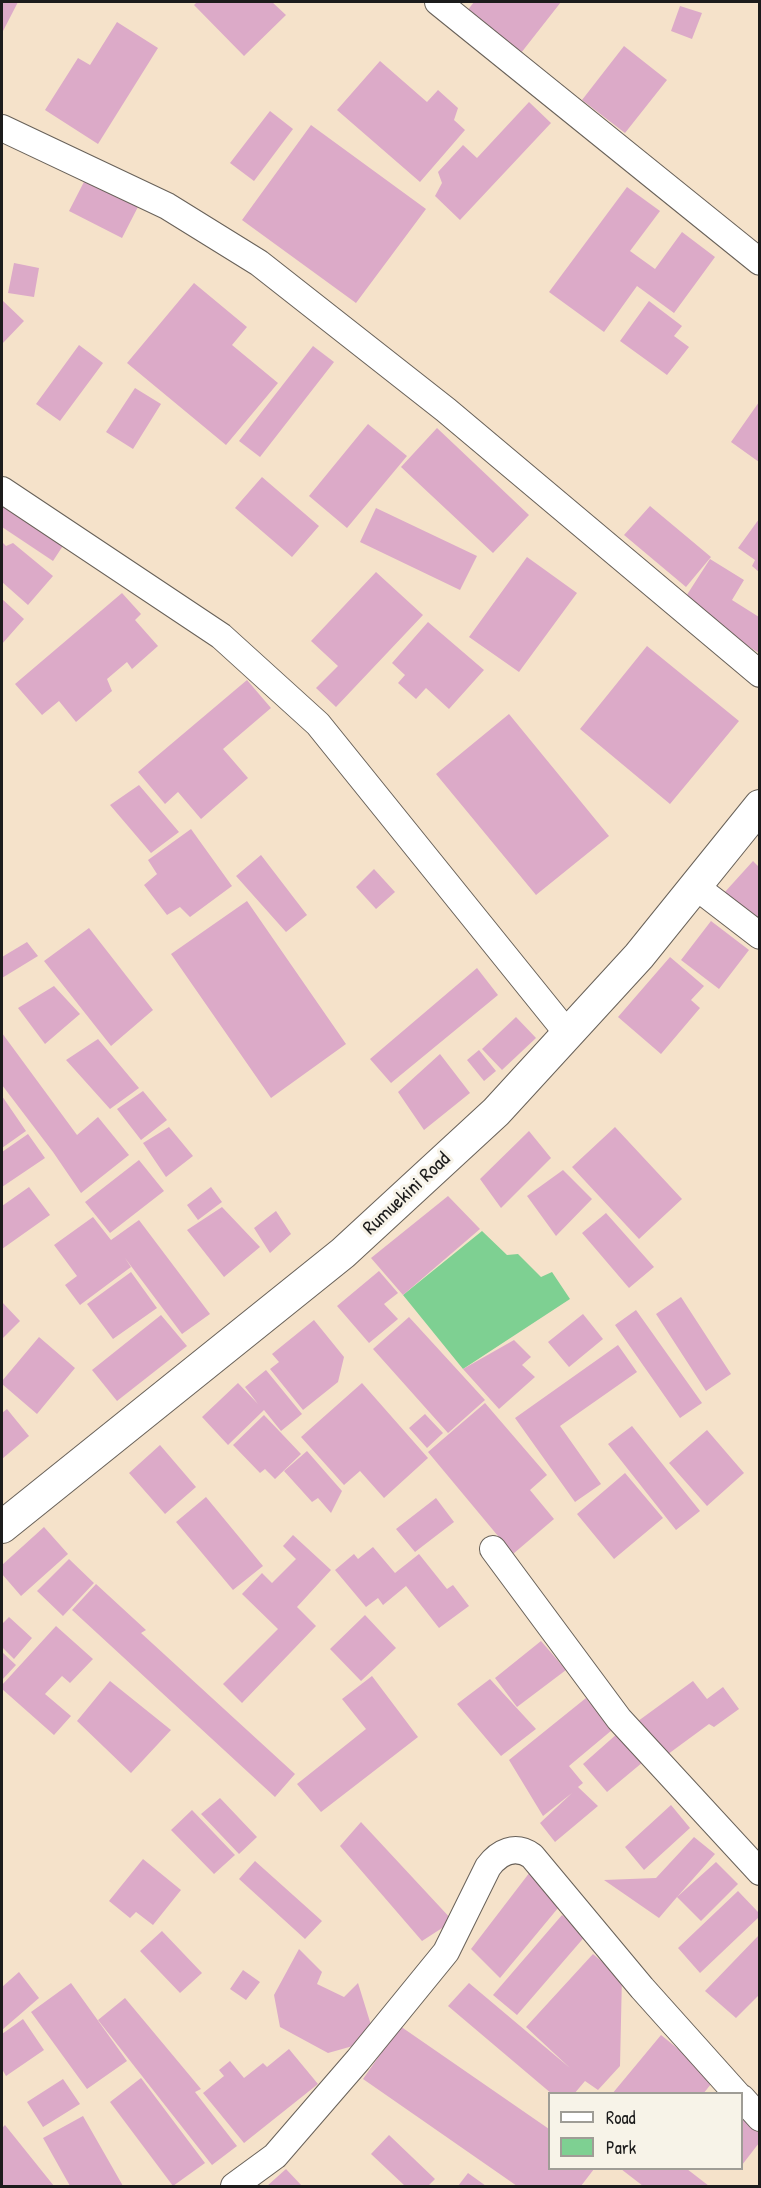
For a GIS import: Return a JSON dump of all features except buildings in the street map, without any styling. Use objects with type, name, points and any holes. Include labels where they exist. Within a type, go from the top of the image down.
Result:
[{"type":"street","points":[[438,2],[759,262]]},
{"type":"street","points":[[2,128],[167,206],[259,263],[446,410],[759,674]]},
{"type":"street","points":[[2,490],[221,636],[318,724],[568,1034]]},
{"type":"street","name":"Rumuekini Road","points":[[2,1527],[343,1253],[496,1112],[639,956],[759,806]]},
{"type":"street","points":[[695,886],[759,936]]},
{"type":"street","points":[[493,1549],[619,1719],[759,1872]]},
{"type":"street","points":[[234,2187],[275,2156],[358,2060],[446,1952],[496,1856],[516,1849],[532,1856],[642,1988],[735,2092]]},
{"type":"street","points":[[743,2100],[759,2118]]},
{"type":"green space","points":[[482,1231],[507,1255],[518,1254],[541,1277],[552,1272],[570,1299],[463,1369],[403,1295]]}]
